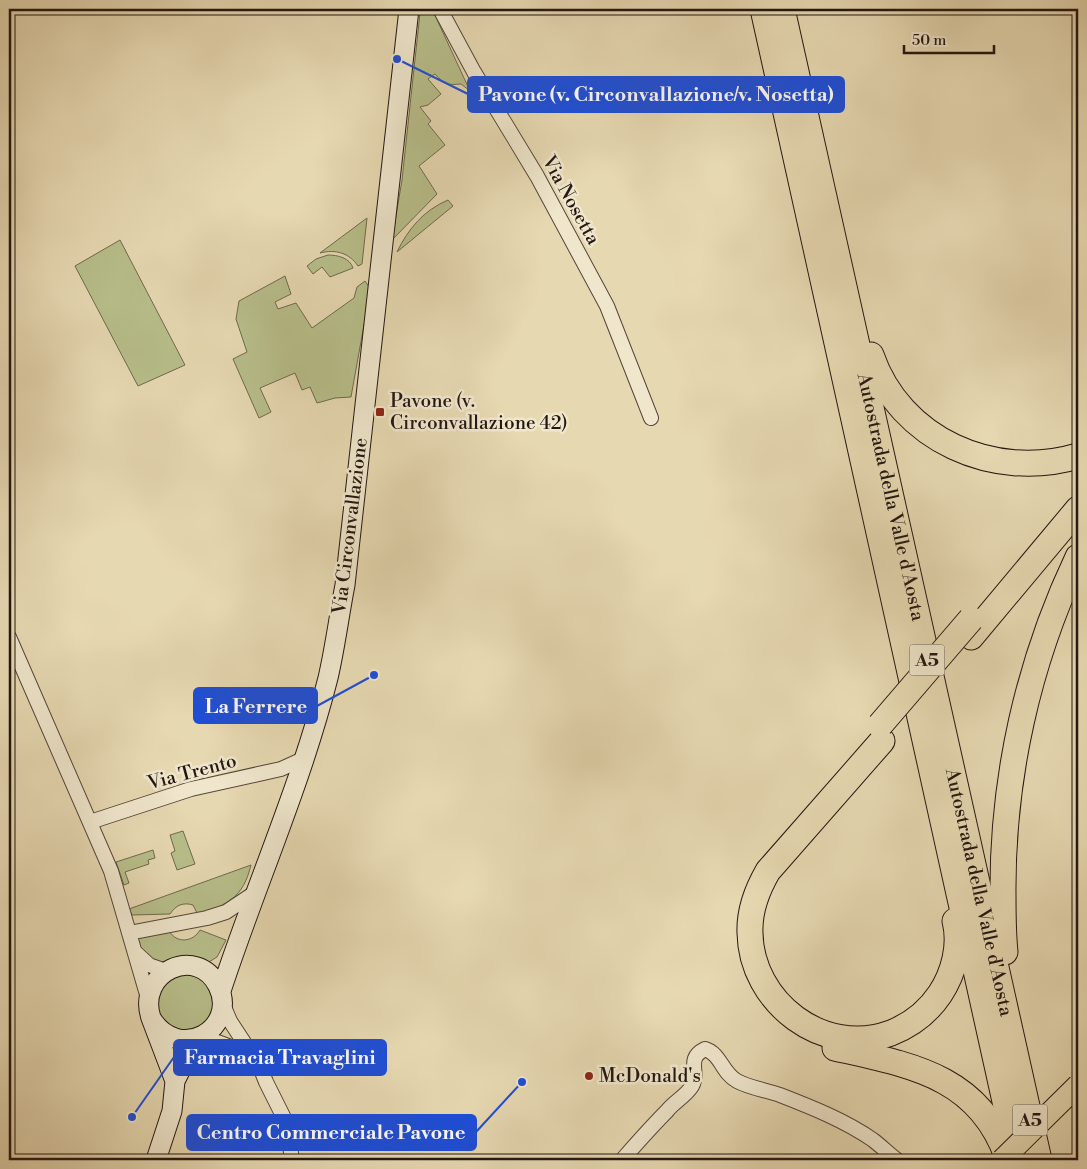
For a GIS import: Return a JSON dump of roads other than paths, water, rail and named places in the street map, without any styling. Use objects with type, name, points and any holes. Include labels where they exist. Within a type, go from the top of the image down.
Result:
[{"type":"highway","name":"Autostrada della Valle d'Aosta","points":[[762,9],[1018,1160]]},
{"type":"highway","name":"Autostrada della Valle d'Aosta","points":[[782,9],[1039,1160]]},
{"type":"highway","points":[[833,239],[854,289],[864,334],[877,371],[884,386],[905,412],[929,432],[956,448],[988,458],[1006,462],[1042,462],[1059,461],[1078,456]]},
{"type":"highway","points":[[971,628],[1078,492]]},
{"type":"highway","points":[[938,800],[946,876],[956,926],[955,958],[945,986],[927,1010],[907,1025],[885,1035],[867,1038],[836,1037],[798,1021],[777,1002],[761,979],[755,964],[750,932],[754,901],[760,886],[773,864],[881,733],[971,628],[1078,509]]},
{"type":"highway","points":[[1021,1080],[1021,1046],[1006,966],[1004,943],[1003,873],[1005,830],[1011,775],[1029,688],[1056,608],[1078,557]]},
{"type":"highway","points":[[881,733],[774,848],[757,870],[741,910],[740,940],[744,963],[762,1002],[798,1035],[809,1041],[826,1046],[918,1068],[961,1092],[994,1126],[1009,1160]]},
{"type":"main road","name":"Via Circonvallazione","points":[[156,1160],[172,1111],[175,1081],[188,1055],[200,1037],[218,1019],[238,939],[303,759],[328,678],[345,585],[409,9]]},
{"type":"main road","name":"Via Circonvallazione","points":[[166,971],[183,966],[201,969],[214,966],[223,960],[238,939]]},
{"type":"main road","points":[[201,969],[213,978],[222,997]]},
{"type":"main road","points":[[148,998],[154,983],[166,971]]},
{"type":"main road","name":"Via Circonvallazione","points":[[148,998],[151,1018],[175,1081]]},
{"type":"main road","points":[[151,1018],[156,1026],[172,1037],[190,1039],[200,1037]]},
{"type":"main road","points":[[1002,1160],[1078,1085]]},
{"type":"street","name":"Via Nosetta","points":[[440,9],[474,72],[537,176],[607,306],[651,418]]},
{"type":"street","points":[[9,637],[111,871],[148,998]]},
{"type":"street","name":"Via Trento","points":[[90,822],[191,789],[281,769],[303,759]]},
{"type":"street","points":[[129,933],[220,914],[240,904],[256,892]]},
{"type":"street","points":[[134,952],[149,965],[166,971]]},
{"type":"street","points":[[222,997],[230,1021],[260,1067],[287,1124],[292,1160]]},
{"type":"street","points":[[200,1037],[234,1048],[246,1056],[266,1082]]},
{"type":"street","points":[[622,1160],[668,1109],[691,1088],[694,1081],[692,1062],[705,1049],[711,1051],[722,1064],[727,1074],[736,1080],[780,1095],[846,1124],[873,1140],[897,1160]]},
{"type":"place","name":"Pavone (v. Circonvallazione/v. Nosetta)","points":[[397,59]]},
{"type":"place","name":"Pavone (v. Circonvallazione 42)","points":[[380,412]]},
{"type":"place","name":"La Ferrere","points":[[374,675]]},
{"type":"place","name":"McDonald's","points":[[589,1076]]},
{"type":"place","name":"Centro Commerciale Pavone","points":[[522,1082]]},
{"type":"place","name":"Farmacia Travaglini","points":[[132,1117]]}]
